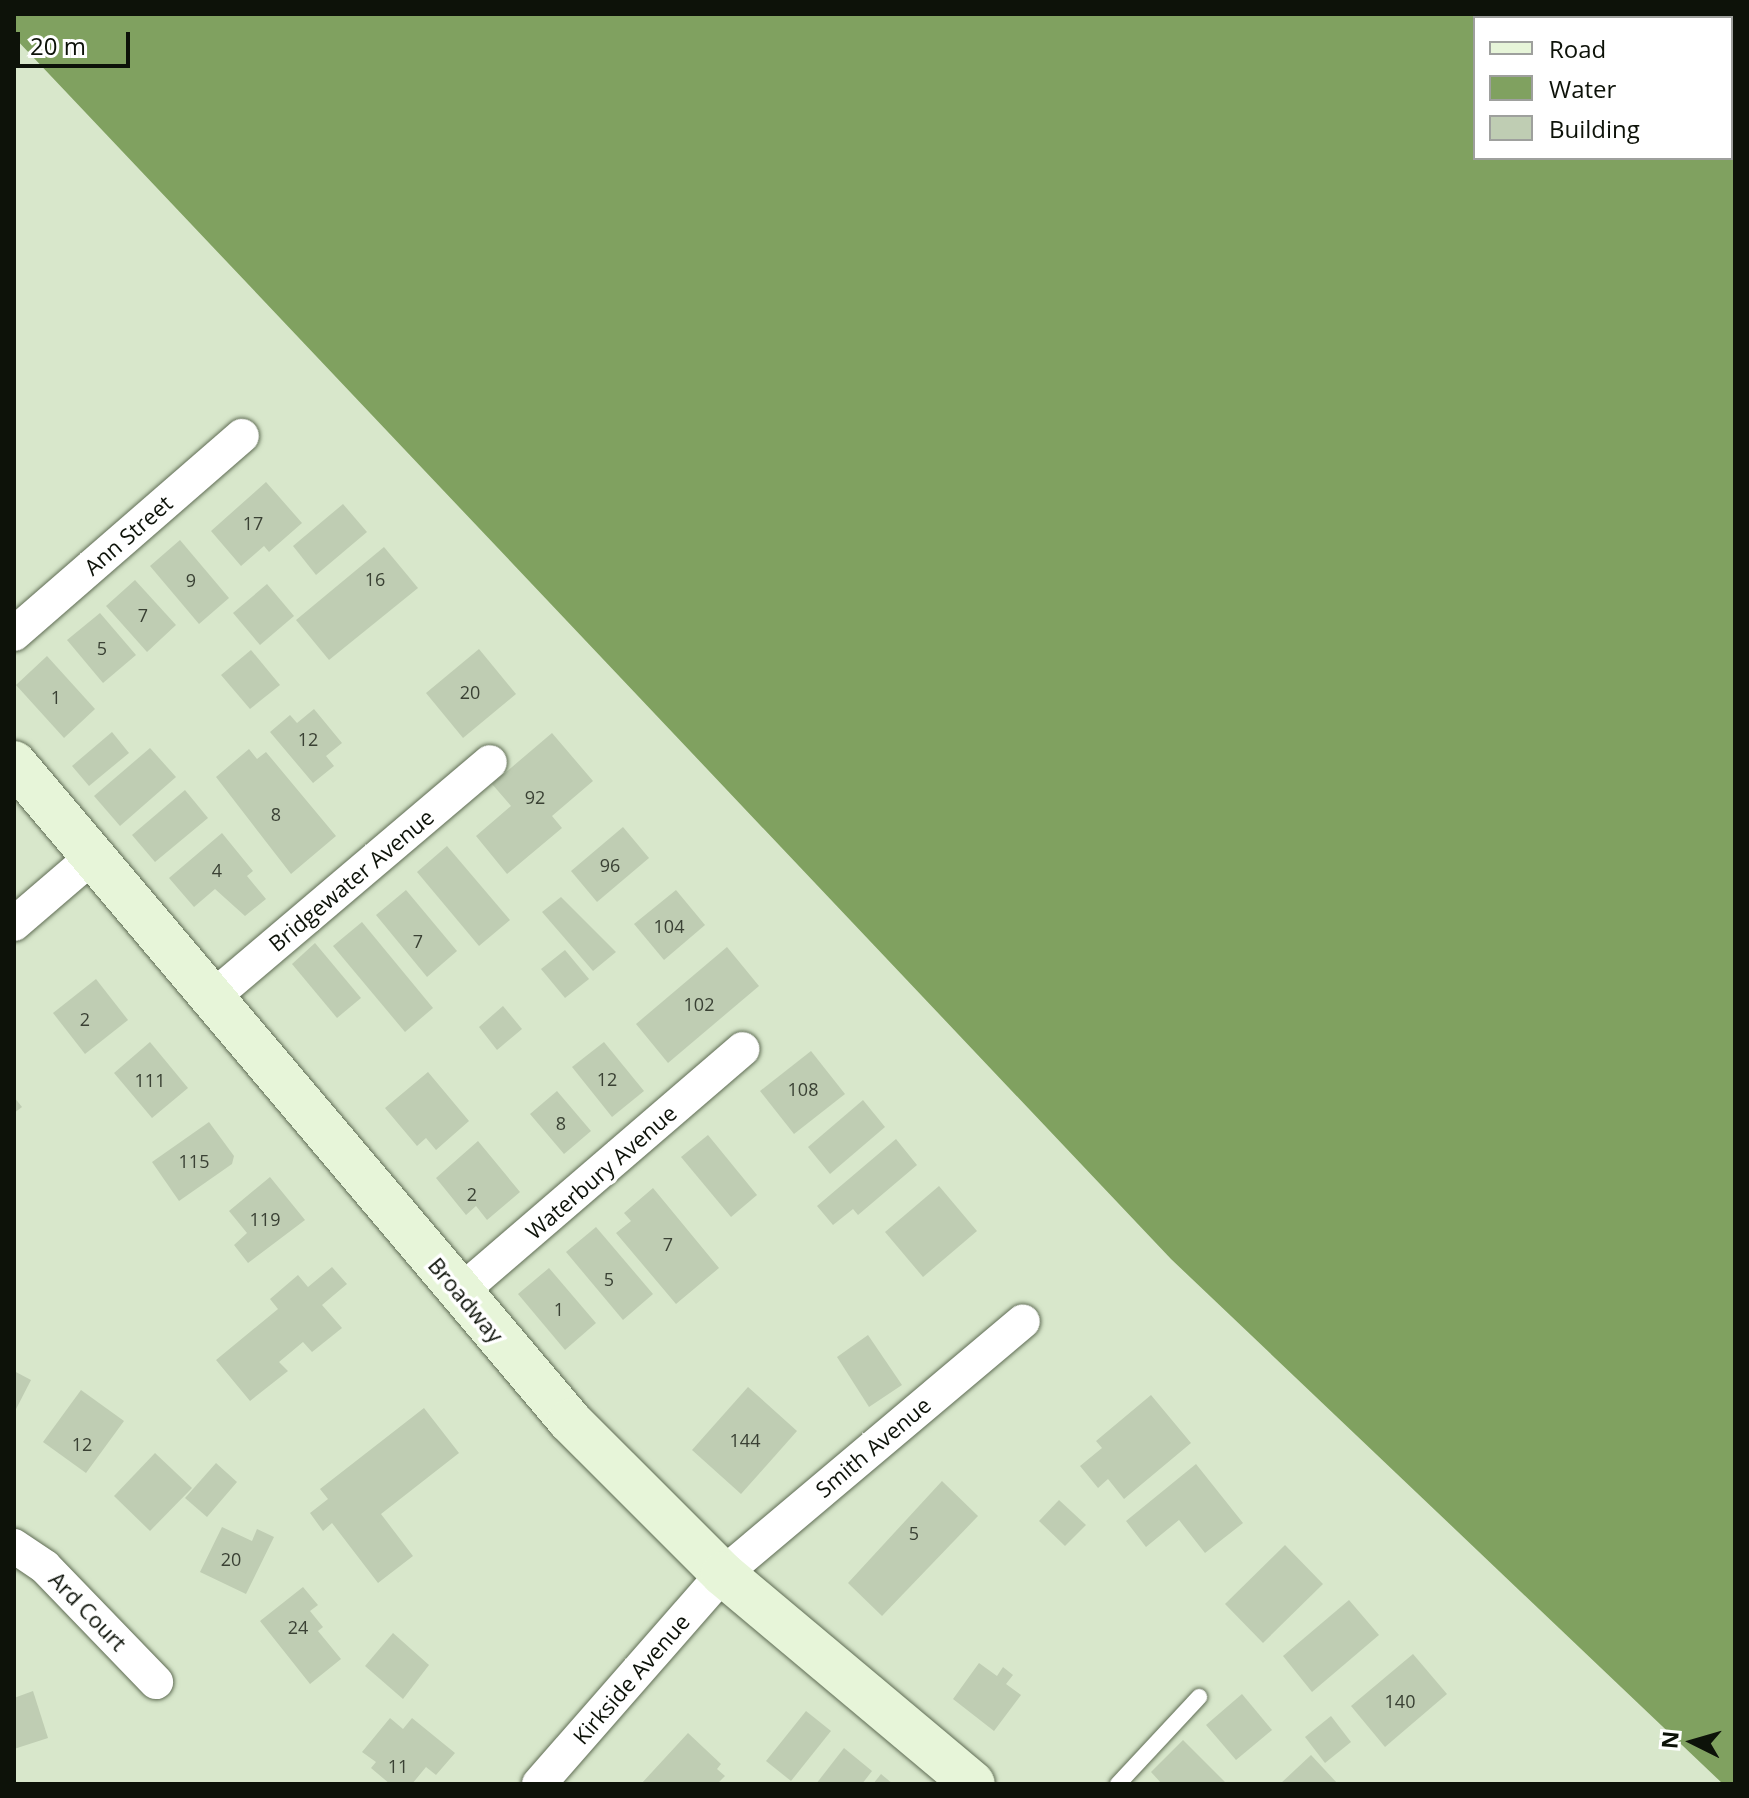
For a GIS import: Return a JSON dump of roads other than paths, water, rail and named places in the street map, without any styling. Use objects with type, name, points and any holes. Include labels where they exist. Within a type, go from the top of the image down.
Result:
[{"type":"street","name":"Ann Street","points":[[14,634],[242,436]]},
{"type":"street","name":"Bridgewater Avenue","points":[[213,997],[490,762]]},
{"type":"street","name":"Broadway","points":[[14,763],[91,858],[213,997],[459,1293],[570,1421],[723,1574],[973,1784]]},
{"type":"street","points":[[14,924],[91,858]]},
{"type":"street","name":"Waterbury Avenue","points":[[459,1293],[743,1049]]},
{"type":"street","name":"Smith Avenue","points":[[723,1574],[1023,1321]]},
{"type":"street","name":"Ard Court","points":[[14,1546],[45,1567],[156,1682]]},
{"type":"street","name":"Kirkside Avenue","points":[[539,1784],[723,1574]]},
{"type":"lane","points":[[1118,1784],[1199,1697]]},
{"type":"water","points":[[14,14],[1735,14],[1735,1784],[1723,1784],[1171,1259],[14,37]]}]
